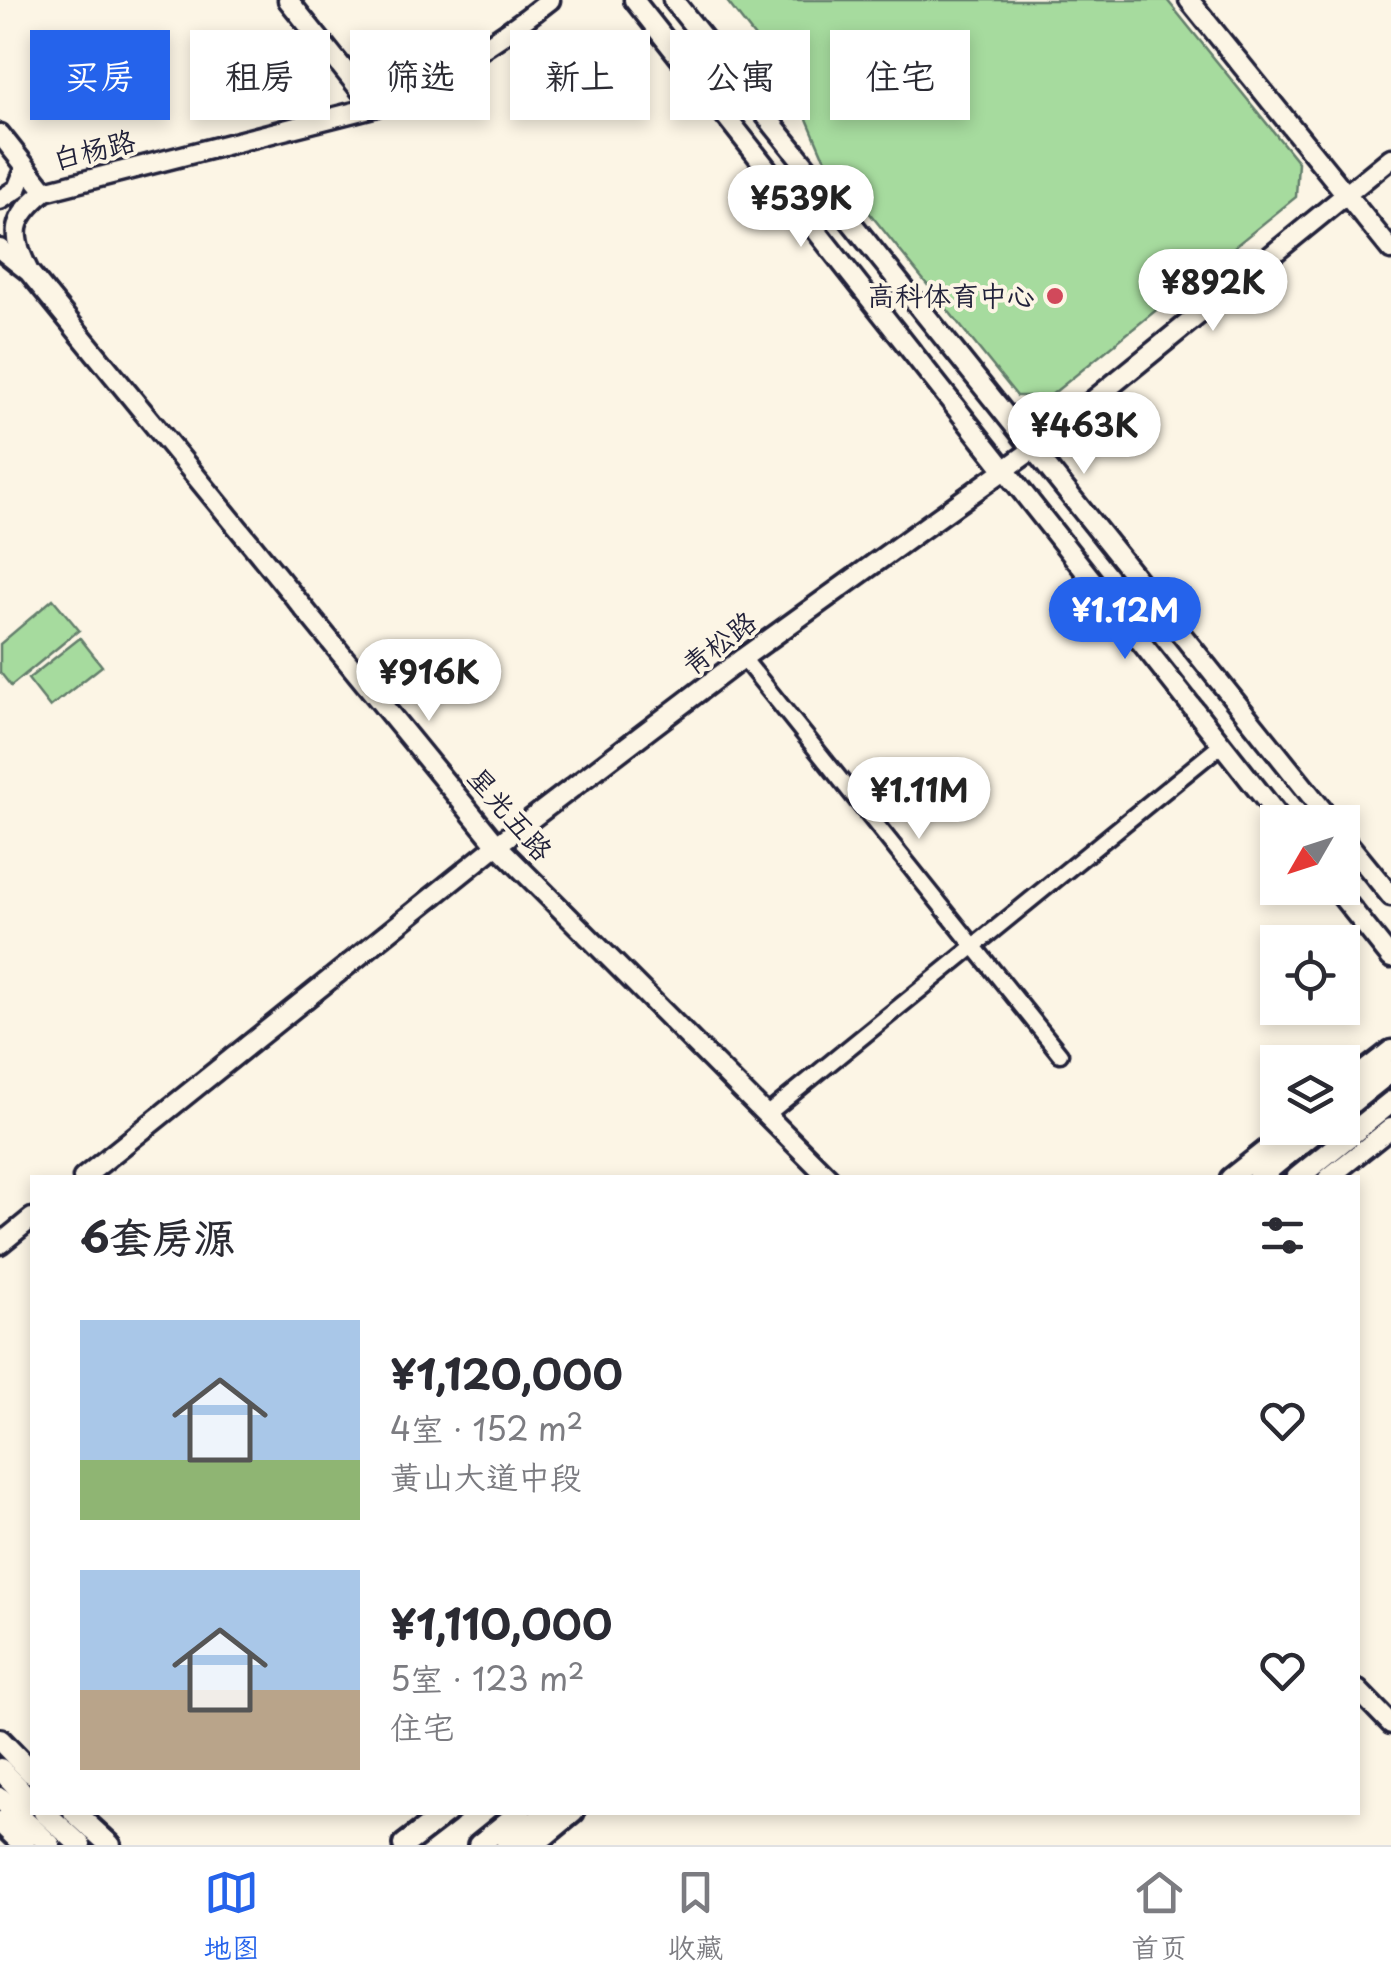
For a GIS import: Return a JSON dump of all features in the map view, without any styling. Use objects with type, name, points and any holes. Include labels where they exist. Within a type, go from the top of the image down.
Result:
[{"type":"main road","points":[[1360,1096],[1391,1071]]},
{"type":"main road","points":[[1301,1175],[1391,1102]]},
{"type":"main road","points":[[1262,1175],[1299,1145]]},
{"type":"main road","points":[[0,1740],[30,1771]]},
{"type":"main road","points":[[0,1769],[30,1800]]},
{"type":"main road","points":[[0,1798],[50,1845]]},
{"type":"main road","points":[[47,1815],[80,1845]]},
{"type":"main road","points":[[77,1815],[110,1845]]},
{"type":"main road","points":[[404,1845],[443,1815]]},
{"type":"main road","points":[[479,1845],[516,1815]]},
{"type":"main road","points":[[507,1845],[543,1815]]},
{"type":"main road","points":[[533,1845],[569,1815]]},
{"type":"main road","points":[[0,1822],[24,1845]]},
{"type":"street","points":[[288,0],[350,77]]},
{"type":"street","name":"白杨路","points":[[490,45],[550,0]]},
{"type":"street","points":[[634,0],[1269,805]]},
{"type":"street","points":[[674,0],[1318,805]]},
{"type":"street","points":[[1189,0],[1391,250]]},
{"type":"street","name":"白杨路","points":[[29,272],[14,234],[24,212],[45,191],[350,113]]},
{"type":"street","points":[[0,134],[45,191]]},
{"type":"street","name":"青松路","points":[[87,1175],[497,845],[743,658],[1032,450],[1391,158]]},
{"type":"street","name":"白杨路","points":[[0,200],[17,189],[26,167]]},
{"type":"street","points":[[0,249],[29,272]]},
{"type":"street","name":"星光五路","points":[[29,272],[497,845],[825,1175]]},
{"type":"street","points":[[743,658],[1060,1054]]},
{"type":"street","points":[[765,1116],[1221,745]]},
{"type":"street","points":[[1360,858],[1391,896]]},
{"type":"street","points":[[1349,905],[1391,958]]},
{"type":"street","points":[[1360,1074],[1391,1050]]},
{"type":"street","points":[[1332,1175],[1391,1128]]},
{"type":"street","points":[[1234,1175],[1272,1145]]},
{"type":"street","points":[[0,1244],[30,1220]]},
{"type":"street","points":[[1360,1692],[1391,1724]]},
{"type":"green space","name":"高科体育中心","points":[[726,0],[1167,0],[1298,162],[1296,197],[1050,396],[1017,396],[822,154],[808,120],[810,30],[749,30]]},
{"type":"green space","points":[[53,599],[79,630],[11,686],[0,672],[0,644]]},
{"type":"green space","points":[[80,638],[102,666],[50,707],[28,679]]},
{"type":"place","name":"高科体育中心","points":[[1055,296]]}]
